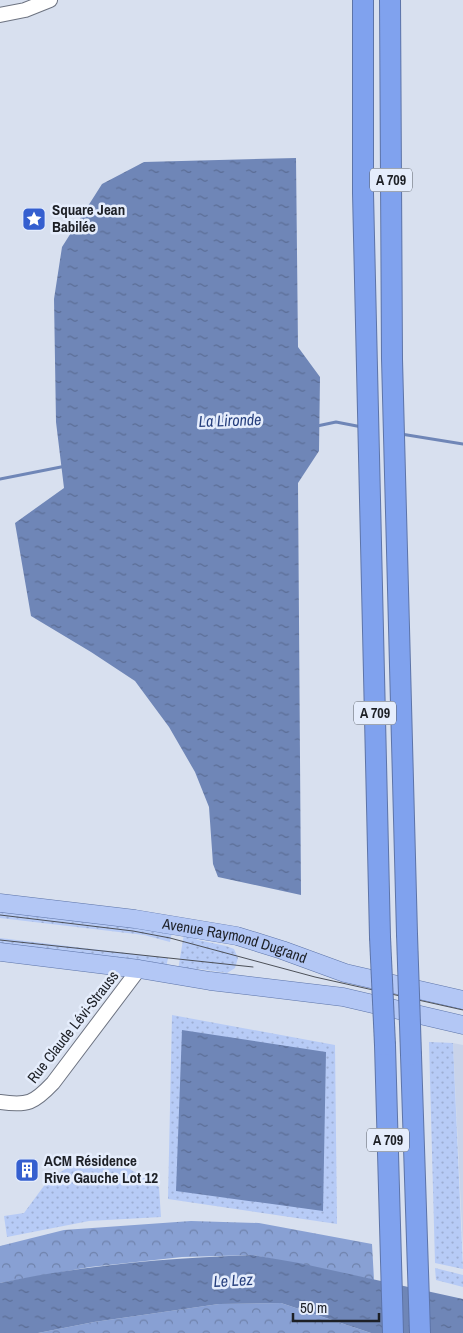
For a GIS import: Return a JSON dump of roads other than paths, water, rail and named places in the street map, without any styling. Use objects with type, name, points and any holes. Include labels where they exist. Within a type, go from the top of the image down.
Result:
[{"type":"highway","name":"A 709","points":[[362,0],[363,193],[380,937],[393,1333]]},
{"type":"highway","name":"A 709","points":[[390,0],[392,359],[420,1333]]},
{"type":"main road","name":"Avenue Raymond Dugrand","points":[[0,903],[135,919],[237,936],[345,973],[463,1000]]},
{"type":"main road","points":[[0,952],[343,997],[463,1024]]},
{"type":"street","points":[[0,15],[25,10],[50,0]]},
{"type":"street","name":"Rue Claude Lévi-Strauss","points":[[0,1102],[21,1104],[32,1102],[42,1094],[53,1083],[139,970]]},
{"type":"water","points":[[296,158],[298,347],[320,377],[319,451],[298,483],[301,895],[218,877],[213,864],[209,807],[195,772],[169,727],[135,681],[31,616],[15,523],[64,488],[56,422],[54,299],[62,247],[102,184],[144,162]]},
{"type":"water","points":[[182,1030],[326,1052],[323,1211],[176,1191]]},
{"type":"water","name":"Le Lez","points":[[253,1255],[299,1263],[463,1299],[463,1333],[371,1333],[281,1303],[219,1304],[94,1322],[38,1333],[0,1333],[0,1283],[63,1271],[126,1263]]},
{"type":"waterway","name":"La Lironde","points":[[317,426],[336,422],[362,427]]},
{"type":"waterway","name":"La Lironde","points":[[401,434],[463,444]]},
{"type":"waterway","name":"La Lironde","points":[[0,479],[66,466]]},
{"type":"tram line","points":[[0,915],[133,931],[170,938],[315,977],[463,1010]]},
{"type":"tram line","points":[[0,940],[253,967]]},
{"type":"place","name":"Square Jean Babilée","points":[[34,219]]},
{"type":"place","name":"ACM Résidence Rive Gauche Lot 12","points":[[27,1170]]}]
